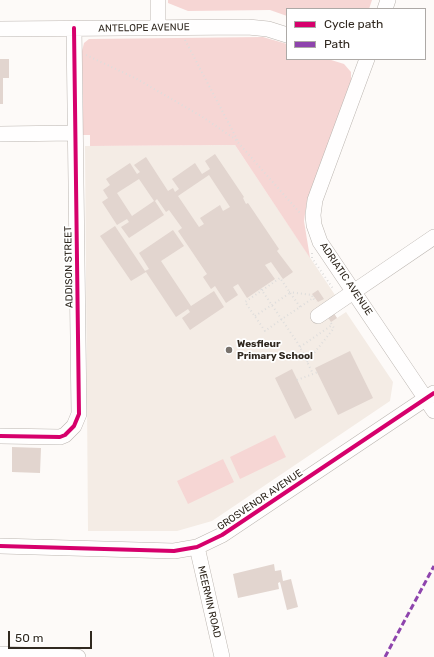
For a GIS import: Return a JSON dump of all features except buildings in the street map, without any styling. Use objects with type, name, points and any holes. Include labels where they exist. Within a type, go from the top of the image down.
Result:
[{"type":"street","points":[[158,0],[158,28]]},
{"type":"street","name":"ANTELOPE AVENUE","points":[[0,29],[255,27],[286,35]]},
{"type":"street","name":"ADDISON STREET","points":[[0,436],[60,437],[70,431],[79,414],[74,28]]},
{"type":"street","name":"ADRIATIC AVENUE","points":[[362,60],[315,200],[313,222],[320,242],[354,292],[430,396],[434,411]]},
{"type":"street","points":[[0,134],[75,133]]},
{"type":"street","points":[[321,314],[434,237]]},
{"type":"street","name":"GROSVENOR AVENUE","points":[[0,546],[162,551],[197,547],[222,535],[430,396]]},
{"type":"street","name":"MEERMIN ROAD","points":[[197,547],[222,657]]},
{"type":"street","points":[[0,654],[78,657]]},
{"type":"path","points":[[182,27],[182,35],[239,142],[302,217],[313,222]]},
{"type":"path","points":[[74,51],[135,78],[201,116],[239,142]]},
{"type":"path","points":[[280,278],[300,307],[265,331],[245,302],[262,289],[280,278]]},
{"type":"path","points":[[262,289],[300,347],[313,374]]},
{"type":"path","points":[[255,316],[290,292],[312,295],[313,298]]},
{"type":"path","points":[[307,362],[334,328],[321,314]]},
{"type":"path","points":[[300,347],[332,325]]},
{"type":"path","points":[[298,380],[318,372]]},
{"type":"shaded area","points":[[168,0],[372,0],[369,8],[286,8],[286,16],[270,10],[188,11],[168,3]]},
{"type":"shaded area","points":[[263,37],[286,44],[286,60],[331,60],[344,64],[351,72],[351,81],[307,201],[304,221],[310,258],[235,145],[90,146],[90,135],[83,135],[82,51],[84,43],[89,39]]},
{"type":"shaded area","name":"Wesfleur Primary School","points":[[235,145],[337,298],[328,304],[337,318],[346,312],[393,382],[390,401],[212,521],[177,531],[88,531],[85,146]]},
{"type":"shaded area","points":[[275,435],[286,457],[240,479],[230,457]]},
{"type":"shaded area","points":[[223,459],[234,482],[188,504],[177,481]]},
{"type":"marked path","points":[[385,657],[434,566]]},
{"type":"cycle path","points":[[0,436],[60,437],[65,435],[74,426],[79,414],[74,28]]},
{"type":"cycle path","points":[[0,546],[174,551],[197,547],[222,535],[434,393]]},
{"type":"place","name":"Wesfleur Primary School","points":[[229,350]]}]
